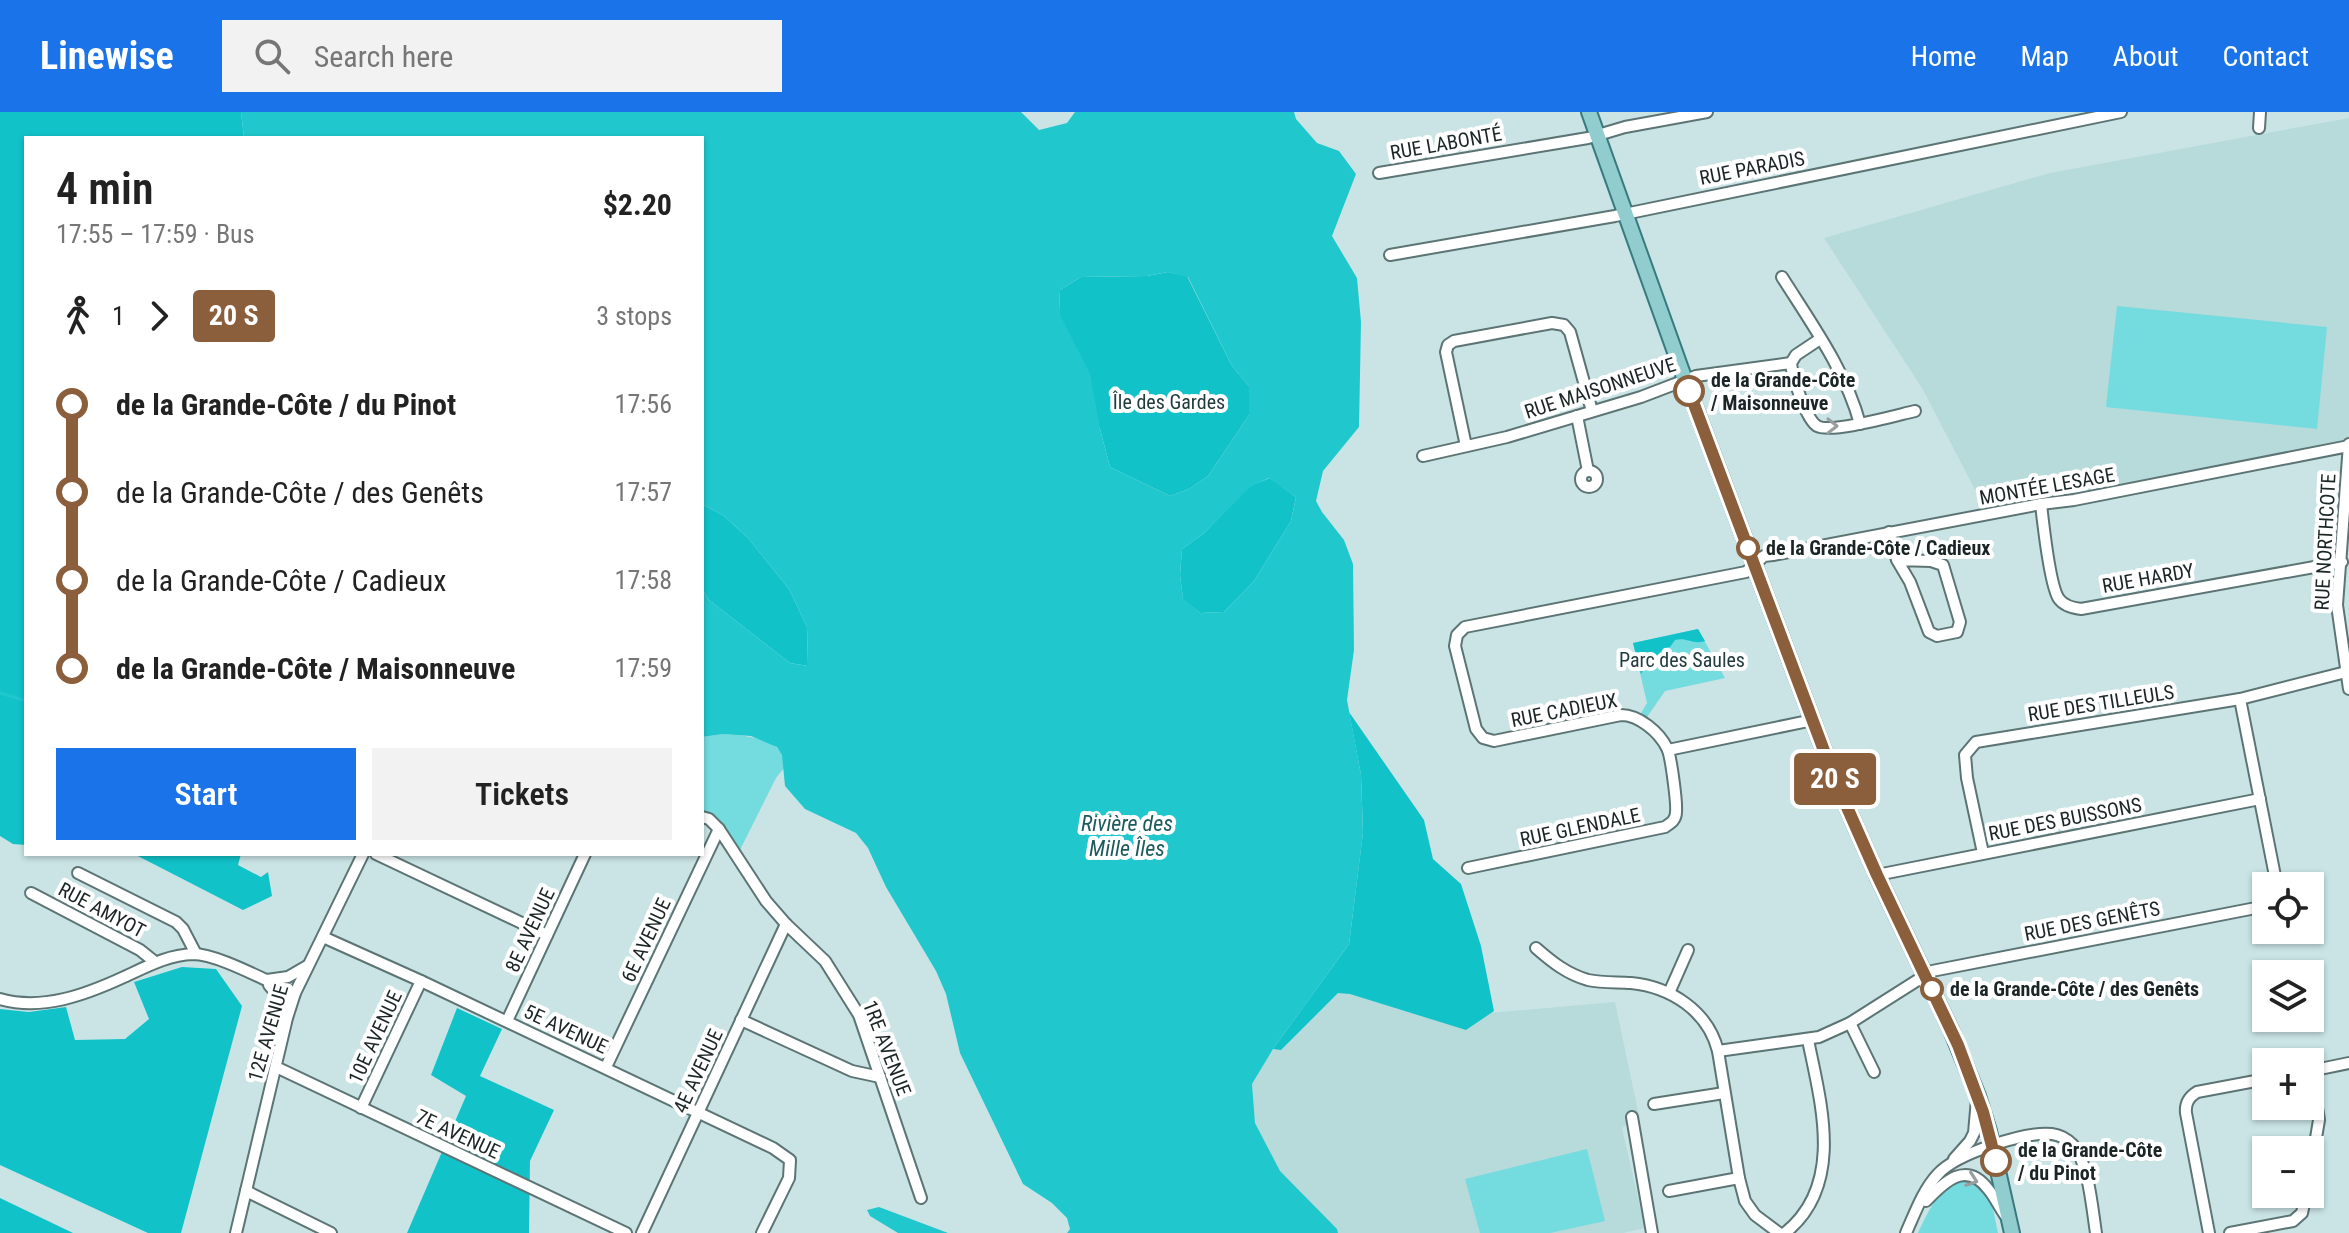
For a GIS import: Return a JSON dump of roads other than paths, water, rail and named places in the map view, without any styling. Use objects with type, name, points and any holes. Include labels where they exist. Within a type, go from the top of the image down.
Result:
[{"type":"main road","points":[[1589,112],[1685,380],[1835,780],[1958,1045],[1978,1096],[2011,1227]]},
{"type":"street","name":"RUE LABONTÉ","points":[[1379,173],[1597,135],[1707,112]]},
{"type":"street","name":"RUE PARADIS","points":[[1390,255],[1625,212],[2121,112]]},
{"type":"street","points":[[2259,128],[2260,112]]},
{"type":"street","points":[[1782,277],[1848,390],[1860,424]]},
{"type":"street","points":[[1466,446],[1446,352],[1448,345],[1454,341],[1561,324],[1570,332],[1592,411]]},
{"type":"street","points":[[1820,339],[1794,356],[1791,363],[1797,386],[1816,425],[1827,429],[1915,411]]},
{"type":"street","name":"RUE MAISONNEUVE","points":[[1423,456],[1507,437],[1641,397],[1696,376],[1791,363]]},
{"type":"street","points":[[1577,416],[1588,471]]},
{"type":"street","name":"MONTÉE LESAGE","points":[[1755,565],[1764,556],[2349,446]]},
{"type":"street","name":"RUE NORTHCOTE","points":[[2349,446],[2337,605],[2349,689]]},
{"type":"street","name":"RUE HARDY","points":[[2041,504],[2056,596],[2071,607],[2081,609],[2342,562]]},
{"type":"street","points":[[1889,532],[1897,560],[1910,582],[1929,632],[1937,636],[1957,632],[1960,622],[1943,565],[1931,561],[1897,560]]},
{"type":"street","name":"RUE CADIEUX","points":[[1668,750],[1642,721],[1629,715],[1498,741],[1485,740],[1476,729],[1455,646],[1457,635],[1468,627],[1746,572],[1755,565]]},
{"type":"street","name":"RUE DES TILLEULS","points":[[1983,853],[1965,755],[1976,742],[2240,699],[2346,672]]},
{"type":"street","points":[[2240,699],[2274,872]]},
{"type":"street","points":[[1668,750],[1813,720]]},
{"type":"street","name":"RUE GLENDALE","points":[[1468,868],[1668,826],[1676,812],[1668,750]]},
{"type":"street","name":"RUE DES BUISSONS","points":[[1877,875],[2260,799]]},
{"type":"street","name":"1RE AVENUE","points":[[704,818],[719,829],[766,901],[825,961],[859,1015],[921,1198]]},
{"type":"street","name":"6E AVENUE","points":[[606,1067],[719,829]]},
{"type":"street","name":"12E AVENUE","points":[[236,1233],[295,993],[362,856]]},
{"type":"street","points":[[380,856],[547,935]]},
{"type":"street","name":"8E AVENUE","points":[[507,1021],[584,856]]},
{"type":"street","points":[[78,873],[176,922],[196,954]]},
{"type":"street","name":"RUE AMYOT","points":[[31,893],[140,950],[155,962]]},
{"type":"street","name":"RUE DES GENÊTS","points":[[1718,1051],[1808,1040],[1834,1032],[1932,971],[2252,909]]},
{"type":"street","name":"4E AVENUE","points":[[642,1233],[786,924]]},
{"type":"street","name":"5E AVENUE","points":[[323,937],[606,1067],[773,1148],[790,1160],[789,1178],[762,1233]]},
{"type":"street","points":[[1536,948],[1555,964],[1580,977],[1645,985],[1669,993],[1704,1021],[1718,1051],[1743,1197],[1750,1209],[1782,1233],[1793,1227],[1813,1198],[1820,1183],[1824,1161],[1822,1109],[1808,1040]]},
{"type":"street","points":[[1669,993],[1688,950]]},
{"type":"street","points":[[0,999],[32,1004],[65,1000],[155,962],[173,956],[196,954],[220,960],[295,993]]},
{"type":"street","points":[[265,981],[288,977],[309,965]]},
{"type":"street","points":[[265,981],[284,1003],[287,1018]]},
{"type":"street","name":"10E AVENUE","points":[[361,1108],[421,981]]},
{"type":"street","points":[[741,1020],[852,1071],[880,1077]]},
{"type":"street","points":[[1850,1023],[1874,1072]]},
{"type":"street","points":[[2324,1068],[2349,1063]]},
{"type":"street","name":"7E AVENUE","points":[[276,1067],[626,1233]]},
{"type":"street","points":[[2209,1233],[2186,1113],[2187,1103],[2197,1092],[2252,1082]]},
{"type":"street","points":[[1654,1104],[1724,1093]]},
{"type":"street","points":[[1906,1233],[1932,1181],[1970,1141],[1974,1133],[1978,1096]]},
{"type":"street","points":[[1632,1117],[1652,1233]]},
{"type":"street","points":[[1950,1164],[1992,1146],[2048,1134],[2062,1137],[2077,1151],[2083,1165],[2096,1233]]},
{"type":"street","points":[[1916,1211],[1945,1181],[1956,1176],[1977,1178],[1986,1185],[2011,1227]]},
{"type":"street","points":[[1669,1191],[1739,1178]]},
{"type":"street","points":[[246,1191],[331,1233]]},
{"type":"street","points":[[2230,1233],[2293,1221],[2303,1208]]},
{"type":"water","name":"Rivière des Mille Îles","points":[[241,112],[1021,112],[1039,130],[1067,123],[1075,112],[1294,112],[1296,119],[1317,143],[1339,151],[1356,174],[1332,236],[1357,278],[1361,322],[1359,427],[1323,471],[1316,501],[1344,540],[1353,564],[1354,650],[1347,700],[1361,775],[1363,833],[1349,944],[1273,1049],[1252,1084],[1255,1123],[1280,1171],[1338,1233],[1067,1233],[1070,1229],[1067,1218],[1052,1203],[1023,1184],[960,1053],[946,994],[936,971],[886,887],[868,848],[856,833],[805,809],[785,786],[782,755],[777,747],[751,736],[723,734],[704,737],[704,591],[709,600],[790,663],[808,666],[807,627],[789,589],[748,538],[724,516],[704,505],[704,136],[244,136]],"holes":[[[1168,272],[1188,277],[1232,366],[1249,386],[1249,415],[1208,476],[1189,489],[1170,496],[1110,467],[1090,374],[1059,313],[1060,290],[1081,277],[1147,276]],[[1269,478],[1296,497],[1291,521],[1254,581],[1224,612],[1200,613],[1183,598],[1180,575],[1182,549],[1203,534],[1250,487]]]},
{"type":"water","points":[[879,1207],[948,1233],[898,1233],[870,1216],[867,1210]]},
{"type":"waterway","points":[[0,693],[24,700]]},
{"type":"place","name":"de la Grande-Côte / Maisonneuve","points":[[1689,391]]},
{"type":"place","name":"de la Grande-Côte / Cadieux","points":[[1748,548]]},
{"type":"place","name":"de la Grande-Côte / des Genêts","points":[[1932,989]]},
{"type":"place","name":"de la Grande-Côte / du Pinot","points":[[1996,1161]]},
{"type":"park label","name":"Île des Gardes","points":[[1169,402]]},
{"type":"park label","name":"Parc des Saules","points":[[1682,660]]}]
